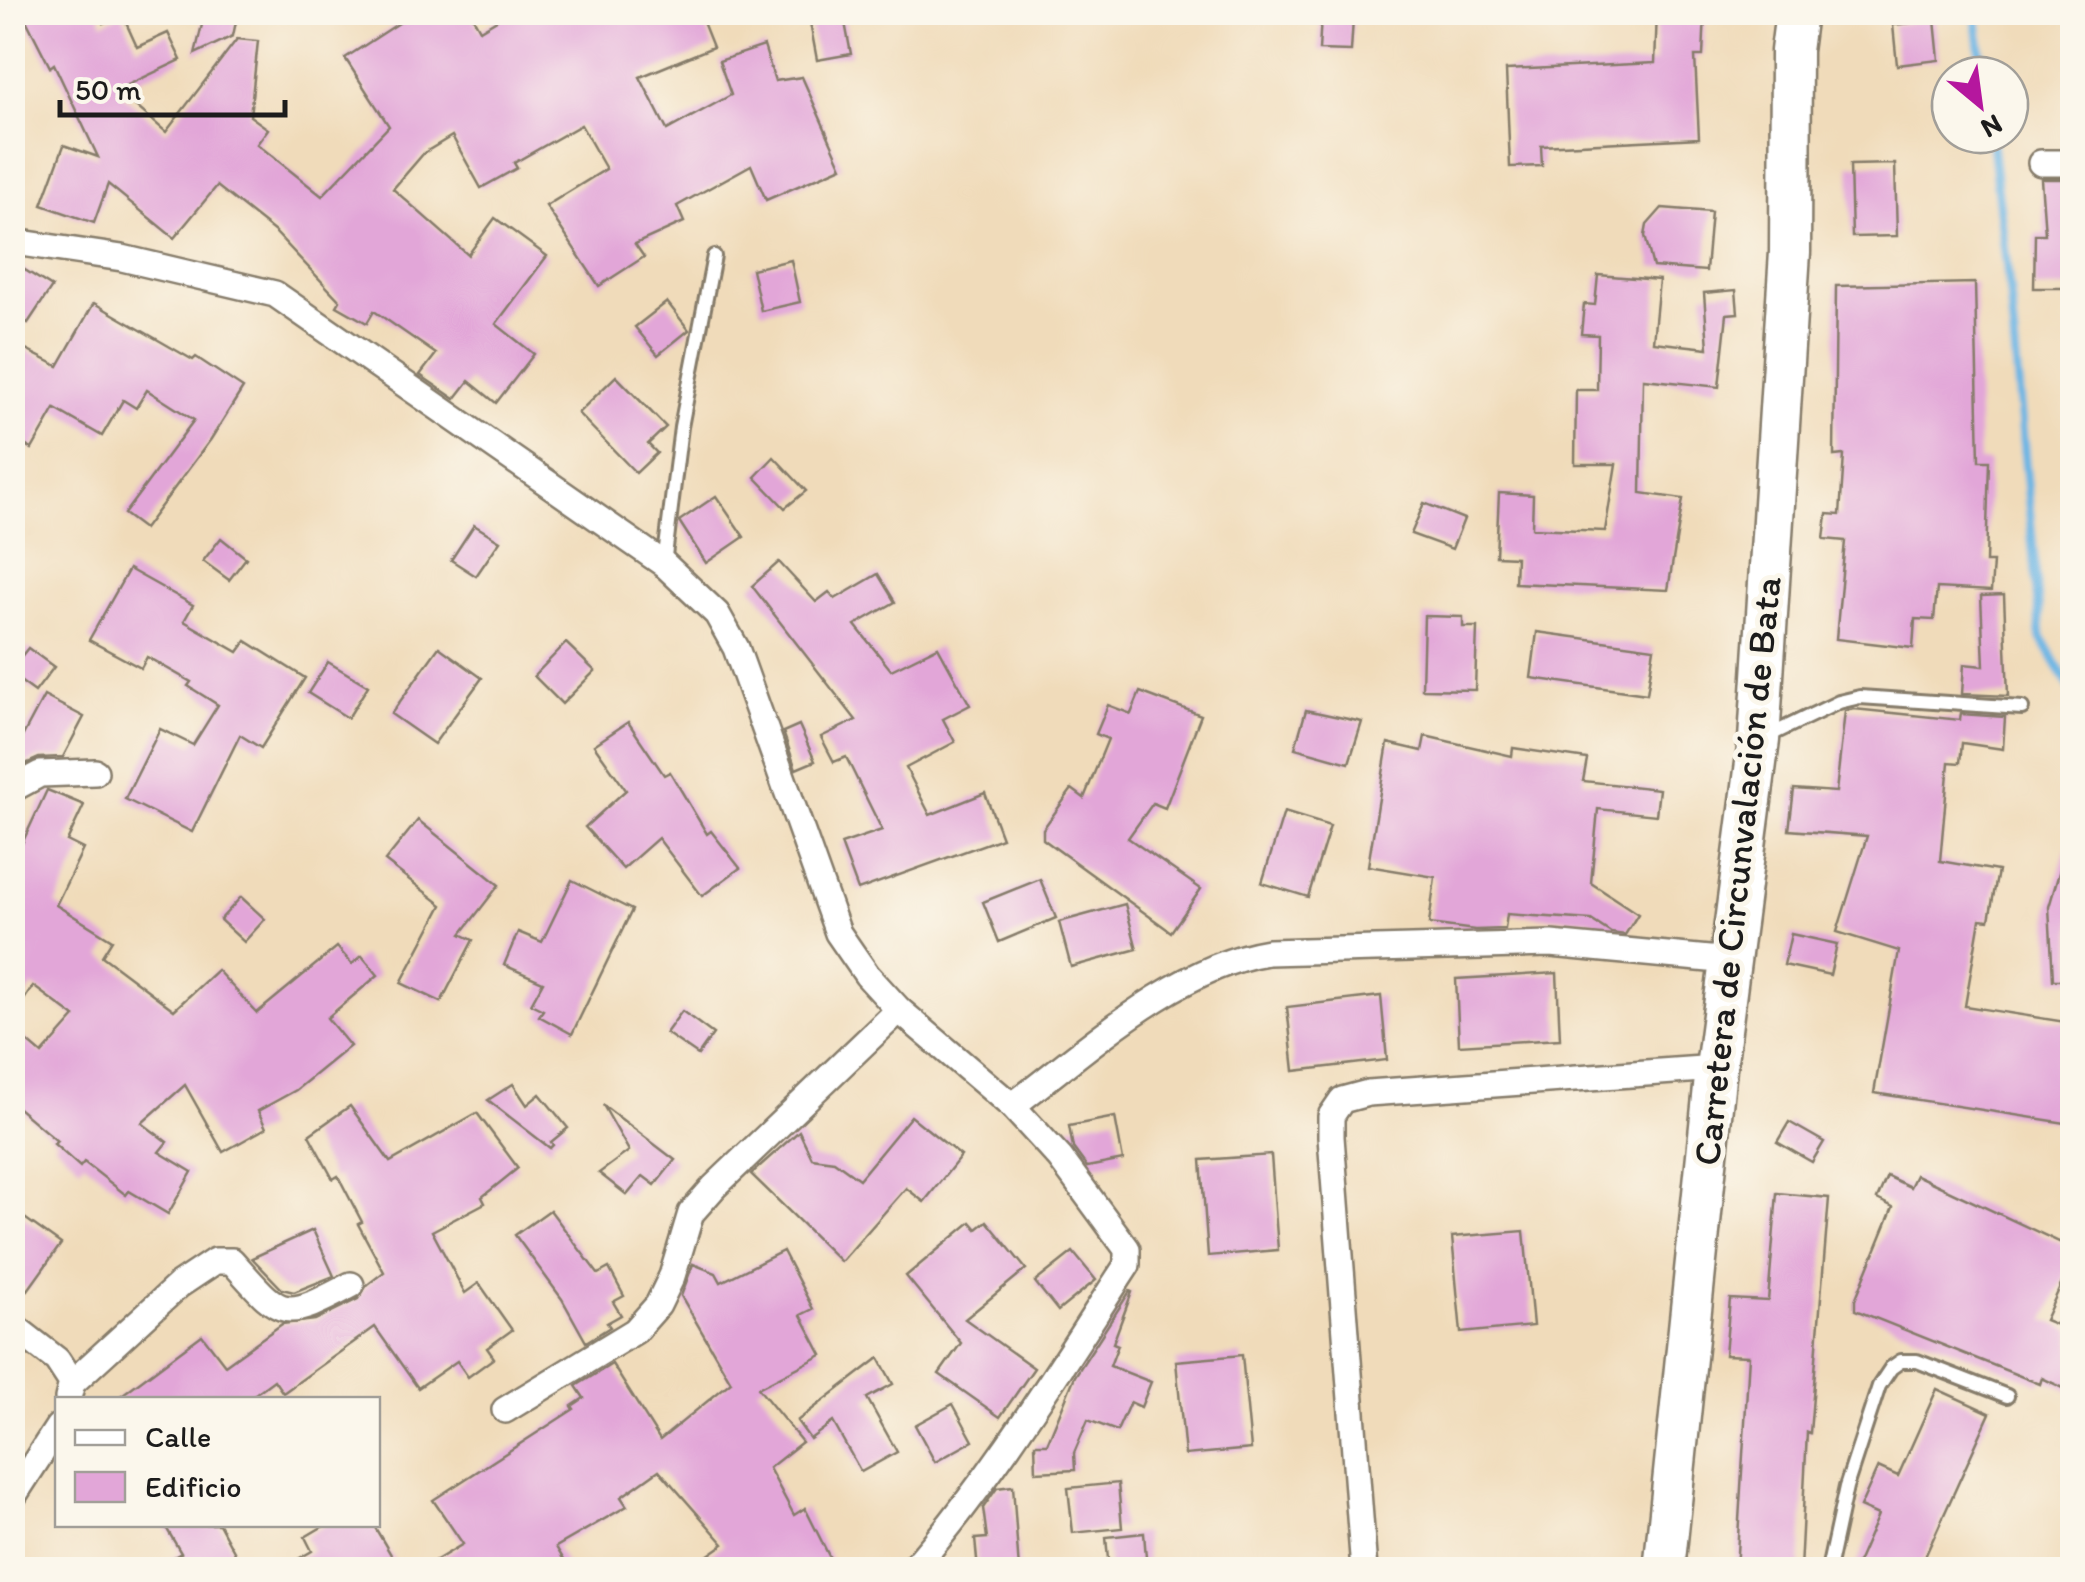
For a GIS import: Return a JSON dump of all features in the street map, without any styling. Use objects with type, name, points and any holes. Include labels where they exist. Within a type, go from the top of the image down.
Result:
[{"type":"main road","name":"Carretera de Circunvalación de Bata","points":[[1664,1570],[1716,1068],[1759,740],[1790,252],[1791,25]]},
{"type":"street","points":[[2041,163],[2072,163]]},
{"type":"street","points":[[12,237],[21,243],[122,258],[275,294],[664,564],[717,614],[736,648],[838,934],[867,975],[899,1010],[1012,1106],[1060,1158],[1127,1248],[1127,1265],[996,1463],[952,1524],[912,1570]]},
{"type":"street","points":[[12,789],[40,774],[95,772]]},
{"type":"street","points":[[1012,1106],[1116,1027],[1206,968],[1240,956],[1551,944],[1730,961]]},
{"type":"street","points":[[506,1410],[635,1332],[658,1305],[672,1276],[692,1213],[714,1187],[899,1010]]},
{"type":"street","points":[[1364,1570],[1331,1137],[1331,1116],[1342,1100],[1368,1093],[1716,1068]]},
{"type":"street","points":[[12,1325],[58,1360],[70,1391],[179,1285],[216,1260],[232,1261],[272,1305],[290,1310],[308,1308],[351,1285]]},
{"type":"street","points":[[12,1498],[55,1432]]},
{"type":"lane","points":[[664,564],[681,427],[714,256]]},
{"type":"lane","points":[[1759,740],[1860,696],[2022,708]]},
{"type":"lane","points":[[1828,1570],[1852,1470],[1879,1386],[1891,1368],[1901,1361],[1917,1361],[2008,1396]]},
{"type":"building","points":[[22,12],[98,12],[103,23],[122,14],[137,47],[168,33],[181,60],[117,90],[166,132],[237,39],[258,41],[250,116],[268,129],[257,144],[322,196],[389,126],[345,58],[416,12],[470,12],[480,30],[510,12],[699,12],[713,47],[640,77],[667,130],[731,95],[719,61],[764,46],[775,81],[802,77],[842,167],[766,200],[751,165],[677,206],[684,222],[635,244],[644,257],[599,286],[546,206],[606,169],[581,125],[514,163],[517,168],[481,188],[452,136],[424,153],[393,189],[468,255],[495,218],[547,256],[496,324],[534,354],[496,403],[469,381],[455,399],[420,375],[436,354],[374,311],[367,323],[337,306],[340,301],[275,232],[217,186],[174,238],[108,184],[94,223],[42,205],[64,145],[98,157],[54,64],[50,67]]},
{"type":"building","points":[[205,12],[238,12],[233,36],[195,54]]},
{"type":"building","points":[[808,12],[843,12],[851,54],[817,60]]},
{"type":"building","points":[[1657,12],[1705,12],[1703,56],[1695,56],[1699,138],[1541,146],[1542,166],[1510,167],[1506,70],[1655,63]]},
{"type":"building","points":[[1321,17],[1353,19],[1351,51],[1319,50]]},
{"type":"building","points":[[1935,20],[1938,55],[1930,55],[1930,61],[1897,65],[1893,25]]},
{"type":"building","points":[[1895,164],[1897,236],[1852,237],[1850,165]]},
{"type":"building","points":[[2041,179],[2072,179],[2070,288],[2034,288],[2035,234],[2045,234]]},
{"type":"building","points":[[1662,208],[1711,212],[1706,271],[1653,267],[1645,236],[1647,225]]},
{"type":"building","points":[[791,260],[800,302],[761,311],[752,269]]},
{"type":"building","points":[[12,262],[52,287],[28,323],[12,314]]},
{"type":"building","points":[[1598,275],[1659,280],[1653,342],[1708,348],[1704,293],[1736,290],[1738,313],[1727,314],[1719,387],[1643,379],[1641,493],[1683,499],[1668,590],[1515,583],[1516,557],[1496,556],[1499,493],[1533,495],[1532,528],[1605,531],[1616,464],[1575,464],[1576,390],[1597,390],[1598,335],[1581,334],[1584,304],[1595,305]]},
{"type":"building","points":[[1975,283],[1979,461],[1989,461],[1986,562],[1993,562],[1991,591],[1937,588],[1934,620],[1915,619],[1913,648],[1836,639],[1845,541],[1824,539],[1827,514],[1840,515],[1844,455],[1834,456],[1836,286]]},
{"type":"building","points":[[667,302],[689,330],[658,355],[635,327]]},
{"type":"building","points":[[94,303],[193,360],[196,357],[243,388],[211,439],[144,529],[124,514],[194,420],[147,390],[136,408],[123,400],[102,436],[55,409],[32,449],[12,438],[12,343],[58,366]]},
{"type":"building","points":[[616,376],[666,427],[648,444],[657,453],[636,473],[578,413]]},
{"type":"building","points":[[774,457],[806,491],[785,508],[755,477]]},
{"type":"building","points":[[716,496],[744,537],[706,563],[679,521]]},
{"type":"building","points":[[1424,503],[1464,519],[1452,549],[1411,534]]},
{"type":"building","points":[[474,525],[500,541],[476,576],[451,560]]},
{"type":"building","points":[[221,538],[246,558],[229,580],[203,561]]},
{"type":"building","points":[[779,562],[816,602],[829,592],[835,599],[878,574],[895,602],[855,625],[891,670],[938,647],[970,705],[943,719],[955,742],[906,768],[930,815],[985,793],[1002,838],[858,890],[841,844],[882,830],[846,757],[834,762],[821,737],[856,720],[752,586]]},
{"type":"building","points":[[129,569],[193,605],[184,621],[238,652],[246,641],[305,678],[261,748],[240,735],[192,832],[125,799],[160,729],[193,745],[218,705],[188,686],[191,682],[147,657],[141,668],[89,640]]},
{"type":"building","points":[[2004,595],[2008,696],[1962,694],[1964,664],[1984,666],[1981,596]]},
{"type":"building","points":[[1424,616],[1463,617],[1463,627],[1477,627],[1475,690],[1422,689]]},
{"type":"building","points":[[1537,632],[1654,648],[1647,694],[1531,678]]},
{"type":"building","points":[[566,643],[595,671],[562,704],[534,676]]},
{"type":"building","points":[[439,647],[482,678],[434,744],[391,714]]},
{"type":"building","points":[[28,648],[54,667],[35,692],[12,675],[12,668]]},
{"type":"building","points":[[328,662],[368,686],[348,718],[308,693]]},
{"type":"building","points":[[1140,692],[1201,715],[1165,808],[1153,803],[1128,838],[1201,889],[1171,932],[1043,839],[1043,829],[1072,789],[1084,798],[1108,739],[1096,734],[1108,705],[1131,714]]},
{"type":"building","points":[[44,696],[84,717],[63,757],[39,758],[12,770],[12,756]]},
{"type":"building","points":[[1306,710],[1362,722],[1349,763],[1295,748]]},
{"type":"building","points":[[1845,711],[1960,720],[1961,714],[2005,717],[2003,749],[1962,743],[1960,763],[1949,762],[1940,861],[1998,871],[1989,920],[1980,919],[1965,1006],[2072,1023],[2072,1124],[1874,1093],[1899,951],[1837,932],[1867,836],[1789,830],[1794,789],[1836,792]]},
{"type":"building","points":[[628,722],[664,775],[670,772],[707,834],[711,831],[740,868],[702,896],[658,838],[623,869],[585,827],[626,790],[594,745]]},
{"type":"building","points":[[799,725],[815,761],[796,769],[783,732]]},
{"type":"building","points":[[1425,736],[1512,756],[1513,748],[1587,759],[1583,781],[1659,789],[1656,815],[1598,809],[1591,883],[1638,914],[1625,935],[1611,933],[1591,920],[1507,914],[1505,929],[1429,924],[1435,877],[1368,866],[1388,743],[1422,751]]},
{"type":"building","points":[[47,790],[84,805],[67,841],[83,849],[56,905],[112,940],[102,956],[174,1010],[217,970],[257,1013],[337,947],[352,964],[362,956],[378,975],[327,1018],[350,1046],[296,1090],[258,1111],[266,1128],[223,1152],[185,1085],[142,1123],[167,1142],[159,1152],[192,1172],[168,1214],[129,1191],[126,1195],[84,1162],[80,1167],[54,1144],[57,1141],[12,1103],[12,1028],[42,1054],[75,1017],[33,986],[12,1018],[12,865]]},
{"type":"building","points":[[1284,812],[1330,826],[1308,897],[1262,883]]},
{"type":"building","points":[[418,820],[499,885],[461,934],[473,940],[441,1002],[401,983],[442,905],[385,861]]},
{"type":"building","points":[[2066,849],[2072,850],[2072,980],[2053,980],[2049,907]]},
{"type":"building","points":[[1040,879],[1056,918],[999,942],[983,902]]},
{"type":"building","points":[[572,880],[632,910],[572,1034],[539,1016],[543,1010],[531,1004],[543,982],[504,965],[518,932],[542,942]]},
{"type":"building","points":[[241,897],[265,919],[244,942],[220,920]]},
{"type":"building","points":[[1125,904],[1137,949],[1071,967],[1059,922]]},
{"type":"building","points":[[1791,934],[1837,944],[1830,975],[1784,965]]},
{"type":"building","points":[[1557,973],[1560,1039],[1459,1045],[1456,979]]},
{"type":"building","points":[[1381,996],[1387,1060],[1294,1071],[1287,1007]]},
{"type":"building","points":[[682,1011],[713,1034],[698,1055],[666,1033]]},
{"type":"building","points":[[513,1084],[527,1105],[540,1094],[568,1128],[551,1142],[550,1148],[488,1100]]},
{"type":"building","points":[[603,1105],[675,1160],[655,1185],[643,1176],[627,1195],[599,1173],[629,1151]]},
{"type":"building","points":[[350,1106],[390,1162],[477,1113],[518,1168],[482,1197],[485,1203],[432,1231],[465,1293],[479,1283],[512,1330],[487,1348],[494,1358],[468,1377],[457,1361],[418,1388],[375,1327],[283,1393],[274,1380],[251,1397],[119,1397],[202,1335],[225,1365],[282,1324],[315,1320],[358,1299],[367,1285],[384,1272],[338,1176],[333,1179],[309,1135]]},
{"type":"building","points":[[911,1116],[961,1156],[924,1202],[906,1188],[841,1262],[751,1174],[799,1131],[812,1158],[834,1161],[859,1179]]},
{"type":"building","points":[[1115,1117],[1123,1160],[1087,1167],[1073,1148],[1069,1126]]},
{"type":"building","points":[[1789,1122],[1824,1142],[1812,1162],[1777,1142]]},
{"type":"building","points":[[1271,1155],[1278,1250],[1208,1256],[1201,1160]]},
{"type":"building","points":[[1916,1175],[2072,1248],[2072,1261],[2045,1320],[2072,1331],[2072,1392],[2042,1378],[2040,1384],[1855,1310],[1855,1300],[1893,1207],[1877,1199],[1887,1176],[1910,1187]]},
{"type":"building","points":[[1777,1193],[1829,1198],[1810,1433],[1807,1432],[1800,1570],[1736,1570],[1749,1356],[1725,1355],[1730,1299],[1768,1301]]},
{"type":"building","points":[[12,1209],[61,1244],[28,1290],[12,1279]]},
{"type":"building","points":[[550,1210],[598,1274],[609,1268],[624,1296],[613,1302],[621,1315],[586,1342],[562,1299],[515,1235]]},
{"type":"building","points":[[987,1221],[1026,1269],[965,1319],[1034,1368],[1000,1417],[939,1374],[961,1343],[906,1276],[971,1222],[977,1229]]},
{"type":"building","points":[[313,1230],[334,1276],[294,1292],[282,1289],[252,1258]]},
{"type":"building","points":[[1524,1231],[1533,1326],[1461,1333],[1452,1237]]},
{"type":"building","points":[[783,1251],[813,1309],[801,1315],[822,1355],[758,1388],[802,1442],[769,1468],[794,1515],[805,1508],[836,1570],[687,1570],[724,1544],[659,1470],[621,1497],[627,1506],[556,1547],[570,1570],[420,1570],[463,1544],[433,1500],[574,1409],[572,1406],[584,1398],[576,1386],[612,1364],[660,1440],[731,1382],[681,1296],[693,1264],[716,1273],[721,1282]]},
{"type":"building","points":[[1073,1252],[1096,1280],[1058,1311],[1035,1282]]},
{"type":"building","points":[[1130,1291],[1113,1343],[1118,1345],[1110,1366],[1151,1382],[1141,1407],[1130,1402],[1117,1431],[1088,1420],[1074,1453],[1075,1470],[1036,1472],[1035,1444],[1047,1444],[1075,1376]]},
{"type":"building","points":[[1242,1355],[1251,1449],[1185,1455],[1176,1361]]},
{"type":"building","points":[[879,1358],[893,1384],[867,1398],[897,1452],[861,1472],[833,1422],[810,1439],[797,1421]]},
{"type":"building","points":[[1937,1389],[1990,1413],[1919,1570],[1854,1570],[1878,1515],[1860,1507],[1878,1467],[1898,1476]]},
{"type":"building","points":[[953,1404],[973,1441],[935,1462],[915,1425]]},
{"type":"building","points":[[1118,1483],[1122,1528],[1073,1533],[1068,1488]]},
{"type":"building","points":[[1013,1486],[1019,1570],[978,1570],[975,1539],[987,1538],[983,1508],[997,1488]]},
{"type":"building","points":[[166,1527],[221,1527],[244,1570],[151,1570],[181,1553]]},
{"type":"building","points":[[322,1527],[375,1527],[400,1570],[279,1570],[312,1551],[305,1537]]},
{"type":"building","points":[[1144,1533],[1147,1570],[1109,1570],[1106,1537]]},
{"type":"waterway","points":[[1976,12],[1981,55]]},
{"type":"waterway","points":[[1993,155],[2041,637],[2072,691]]}]
